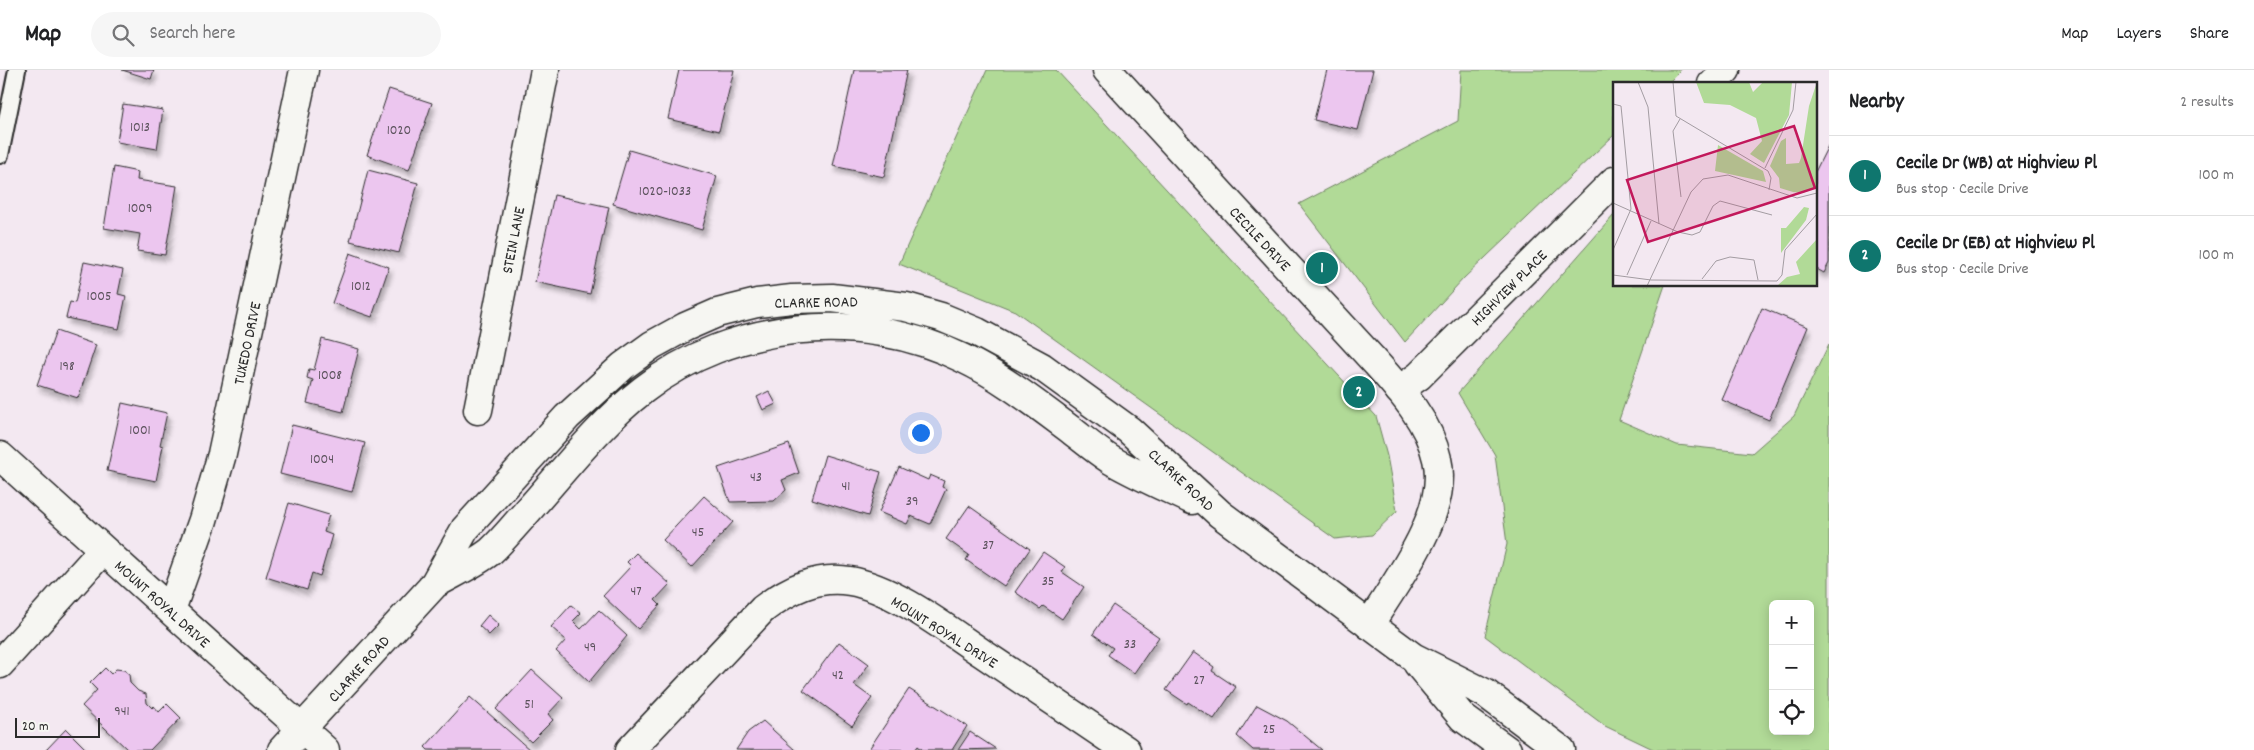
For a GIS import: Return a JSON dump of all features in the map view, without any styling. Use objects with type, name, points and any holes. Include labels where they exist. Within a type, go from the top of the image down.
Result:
[{"type":"street","name":"TUXEDO DRIVE","points":[[171,610],[204,520],[222,454],[304,70]]},
{"type":"street","name":"STEIN LANE","points":[[478,410],[545,70]]},
{"type":"street","name":"CECILE DRIVE","points":[[1107,70],[1399,390],[1427,431],[1434,447],[1439,469],[1436,500],[1426,529],[1369,625]]},
{"type":"street","points":[[1714,82],[1726,70]]},
{"type":"street","name":"HIGHVIEW PLACE","points":[[1399,390],[1419,376],[1613,182]]},
{"type":"street","name":"CLARKE ROAD","points":[[282,750],[433,586],[465,528],[567,417],[623,366],[668,336],[717,313],[757,303],[792,299],[868,301],[906,307],[942,317],[1003,344],[1042,367],[1129,430],[1220,514],[1369,625],[1413,657],[1485,693],[1561,750]]},
{"type":"street","name":"MOUNT ROYAL DRIVE","points":[[0,456],[325,750]]},
{"type":"street","points":[[0,664],[104,550]]},
{"type":"street","name":"MOUNT ROYAL DRIVE","points":[[630,750],[762,609],[786,593],[801,586],[823,580],[850,581],[879,591],[926,615],[1126,750]]},
{"type":"street","name":"CLARKE ROAD","points":[[1413,657],[1462,718],[1507,750]]},
{"type":"lane","points":[[0,155],[17,70]]},
{"type":"green space","points":[[987,70],[1056,70],[1376,416],[1387,456],[1397,511],[1372,535],[1335,539],[1015,311],[899,264]]},
{"type":"green space","points":[[1461,70],[1681,70],[1669,82],[1613,82],[1613,136],[1464,278],[1405,342],[1299,204],[1458,121]]},
{"type":"green space","points":[[1613,216],[1613,286],[1665,286],[1619,420],[1677,445],[1752,453],[1794,416],[1829,344],[1829,750],[1655,750],[1605,726],[1485,636],[1507,544],[1495,455],[1458,393]]},
{"type":"building","points":[[122,70],[154,70],[151,79]]},
{"type":"building","points":[[679,70],[734,70],[719,131],[668,119]]},
{"type":"building","points":[[854,70],[907,70],[884,177],[833,166]]},
{"type":"building","points":[[1327,70],[1373,70],[1358,130],[1314,120]]},
{"type":"building","points":[[389,89],[432,103],[409,170],[367,155]]},
{"type":"building","points":[[123,104],[163,110],[157,149],[117,142]]},
{"type":"building","points":[[1829,144],[1829,263],[1824,273],[1816,269],[1816,170]]},
{"type":"building","points":[[629,150],[717,176],[702,230],[613,204]]},
{"type":"building","points":[[114,167],[138,172],[137,180],[177,186],[165,255],[137,251],[140,234],[104,228]]},
{"type":"building","points":[[368,170],[418,183],[399,253],[350,241]]},
{"type":"building","points":[[554,195],[609,207],[590,294],[535,282]]},
{"type":"building","points":[[350,253],[389,267],[372,317],[332,303]]},
{"type":"building","points":[[84,262],[123,270],[118,294],[126,296],[119,329],[66,318],[70,302],[75,303]]},
{"type":"building","points":[[1762,308],[1808,327],[1769,420],[1722,400]]},
{"type":"building","points":[[56,331],[96,345],[78,398],[37,385]]},
{"type":"building","points":[[322,339],[359,349],[343,412],[307,403],[313,380],[307,378],[309,369],[314,370]]},
{"type":"building","points":[[769,391],[776,404],[763,410],[757,397]]},
{"type":"building","points":[[122,403],[167,413],[160,445],[163,446],[156,481],[107,471]]},
{"type":"building","points":[[292,425],[365,443],[352,492],[280,474]]},
{"type":"building","points":[[789,444],[799,473],[782,480],[786,490],[774,501],[730,502],[718,468]]},
{"type":"building","points":[[825,455],[881,472],[868,516],[812,499]]},
{"type":"building","points":[[899,467],[928,480],[930,475],[944,481],[942,487],[946,489],[930,524],[911,516],[907,524],[879,512]]},
{"type":"building","points":[[704,496],[733,522],[692,567],[663,540]]},
{"type":"building","points":[[289,503],[329,515],[324,532],[332,535],[320,576],[312,573],[307,590],[266,577]]},
{"type":"building","points":[[969,506],[1030,549],[1004,586],[966,560],[969,555],[946,539]]},
{"type":"building","points":[[1043,552],[1065,567],[1062,572],[1084,587],[1062,619],[1043,606],[1040,609],[1015,592]]},
{"type":"building","points":[[636,553],[670,584],[655,600],[660,605],[638,629],[603,596],[631,566],[627,562]]},
{"type":"building","points":[[571,605],[581,613],[573,621],[581,629],[599,610],[627,636],[589,682],[556,651],[566,640],[551,627]]},
{"type":"building","points":[[1113,605],[1159,637],[1134,673],[1108,655],[1113,648],[1093,634]]},
{"type":"building","points":[[488,615],[499,625],[489,635],[479,626]]},
{"type":"building","points":[[839,642],[869,664],[854,685],[872,698],[852,726],[803,690]]},
{"type":"building","points":[[1193,652],[1214,667],[1212,671],[1236,687],[1214,719],[1166,690]]},
{"type":"building","points":[[105,668],[111,674],[116,669],[124,670],[129,674],[130,683],[138,691],[146,694],[147,703],[152,708],[154,706],[159,712],[167,704],[181,718],[150,750],[128,750],[82,706],[97,690],[90,683]]},
{"type":"building","points":[[532,670],[563,698],[548,714],[553,720],[531,742],[496,709]]},
{"type":"building","points":[[909,689],[967,726],[952,750],[923,750],[918,746],[915,750],[869,749]]},
{"type":"building","points":[[470,697],[530,750],[428,750],[425,747]]},
{"type":"building","points":[[1257,705],[1287,721],[1322,750],[1253,750],[1237,736]]},
{"type":"building","points":[[763,721],[795,750],[736,750],[748,732]]},
{"type":"building","points":[[66,729],[87,750],[46,750]]},
{"type":"building","points":[[970,732],[996,749],[958,750]]},
{"type":"place","name":"Cecile Dr (WB) at Highview Pl","points":[[1322,268]]},
{"type":"place","name":"Cecile Dr (EB) at Highview Pl","points":[[1359,392]]}]
